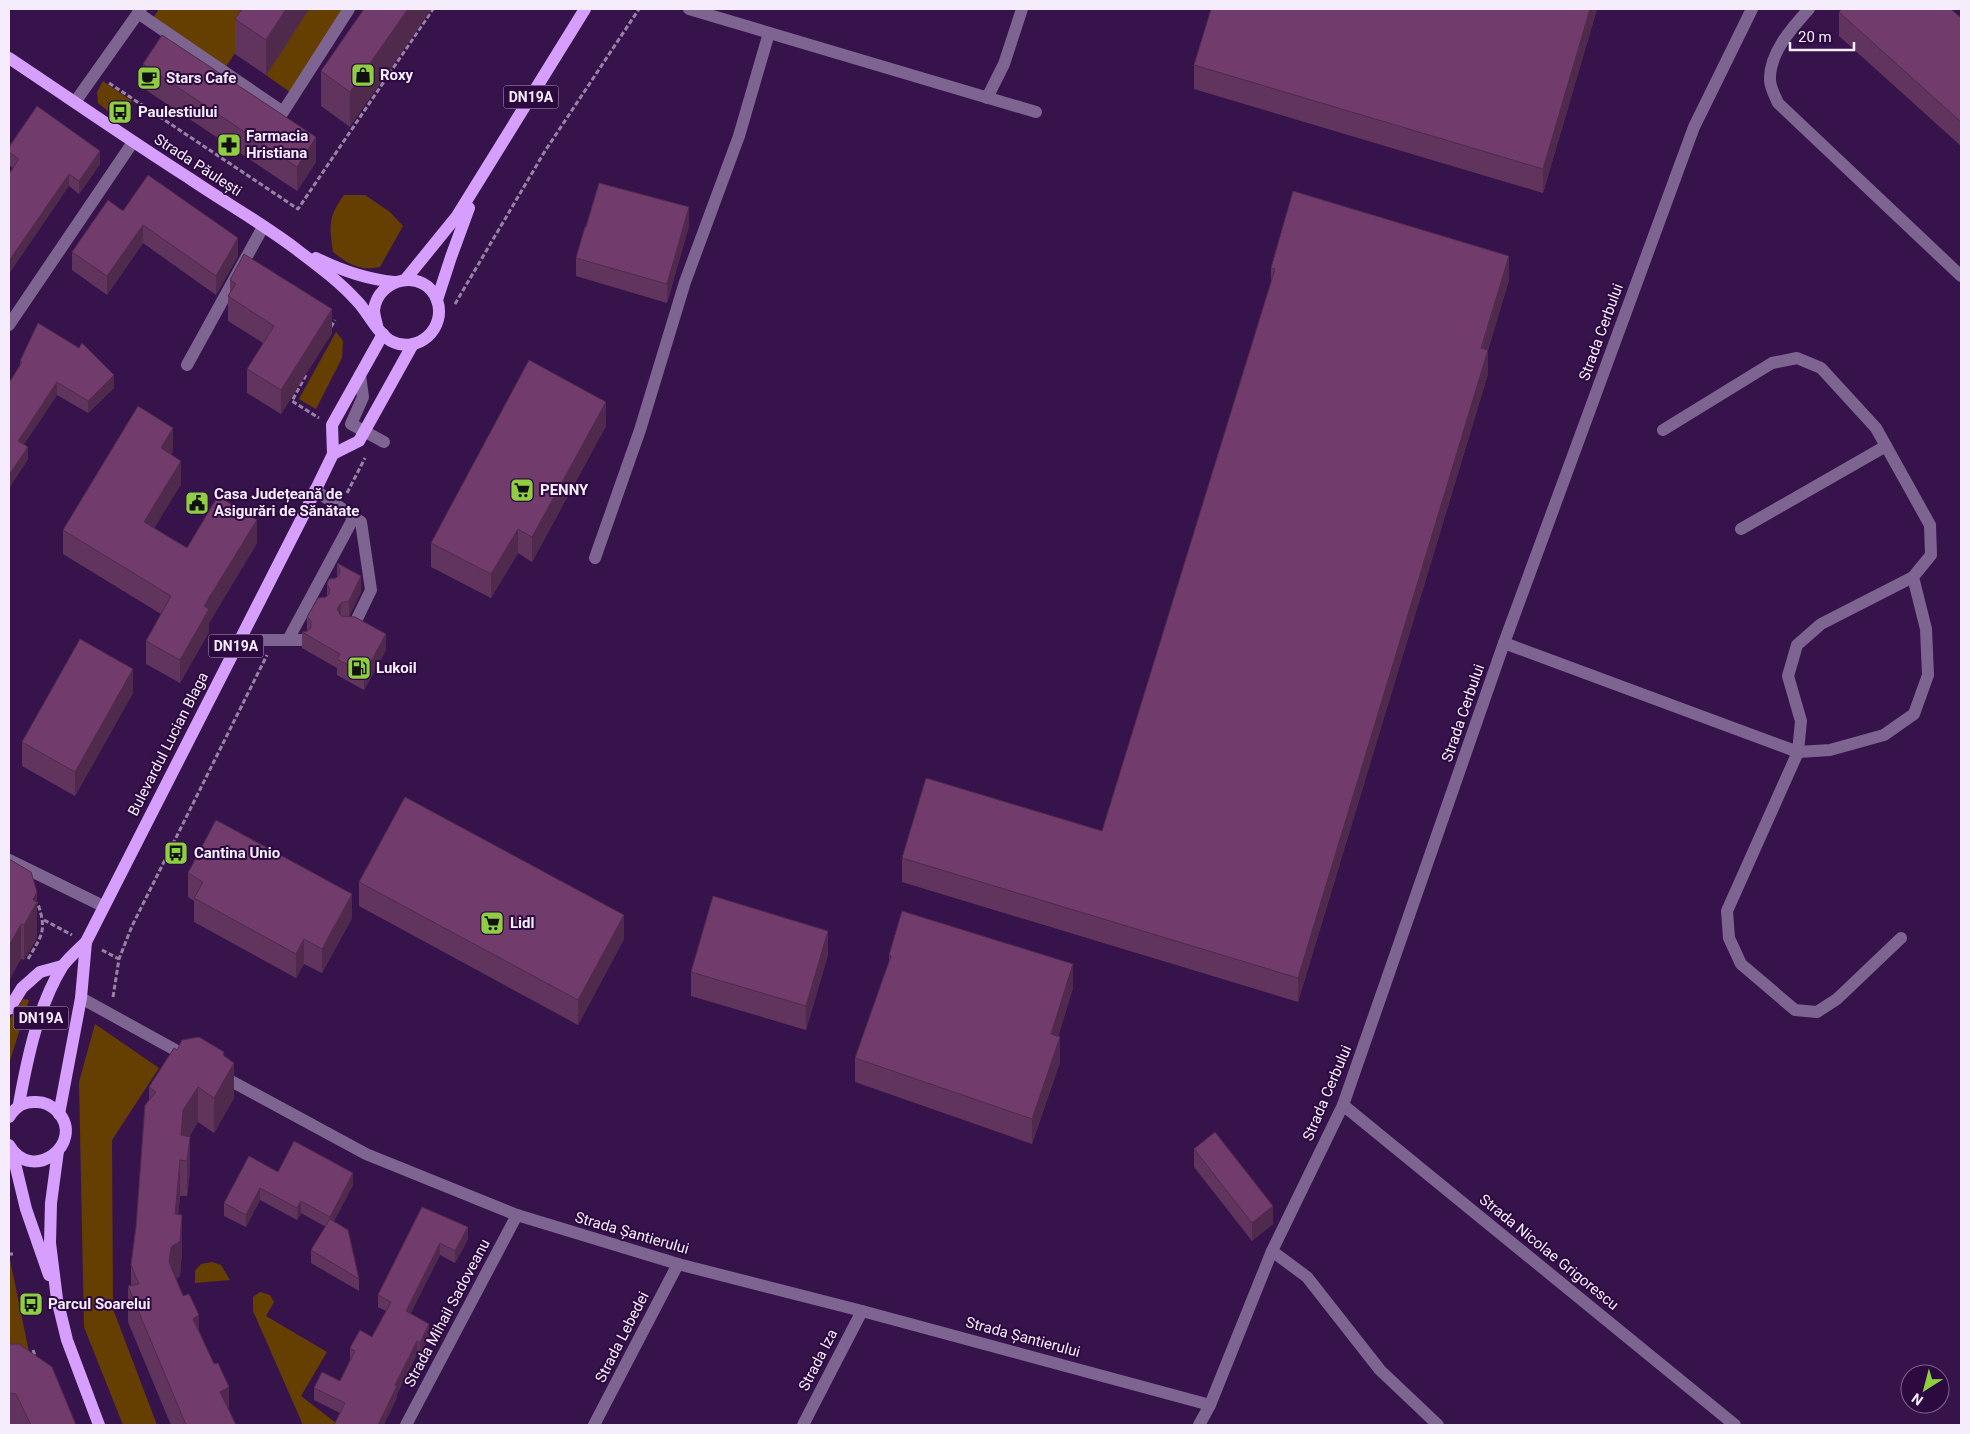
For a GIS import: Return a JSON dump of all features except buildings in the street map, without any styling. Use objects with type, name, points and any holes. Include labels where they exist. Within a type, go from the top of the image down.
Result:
[{"type":"main road","name":"Bulevardul Lucian Blaga","points":[[12,1111],[33,1037],[62,966],[86,942],[333,454],[332,425],[360,375],[380,330],[374,312],[377,300],[384,289],[399,281],[453,222],[478,185],[585,9]]},
{"type":"main road","name":"Strada Păulești","points":[[9,58],[296,249],[341,285],[358,302],[380,330]]},
{"type":"main road","name":"Bulevardul Lucian Blaga","points":[[333,454],[359,441],[413,344],[430,336],[436,326],[439,313],[437,300],[478,185]]},
{"type":"main road","name":"Strada Păulești","points":[[296,249],[343,271],[372,280],[399,281]]},
{"type":"main road","points":[[399,281],[416,281],[426,286],[437,300]]},
{"type":"main road","points":[[380,330],[391,341],[402,345],[413,344]]},
{"type":"main road","name":"Bulevardul Lucian Blaga","points":[[59,1114],[81,998],[86,942]]},
{"type":"main road","points":[[9,1009],[22,988],[40,972],[62,966]]},
{"type":"main road","points":[[10,1148],[22,1159],[35,1162],[48,1159],[58,1151],[63,1142],[65,1132],[64,1122],[52,1106],[41,1102],[30,1102],[12,1111]]},
{"type":"main road","points":[[10,1148],[26,1209],[58,1299]]},
{"type":"main road","points":[[58,1151],[50,1243],[58,1299],[66,1340],[99,1425]]},
{"type":"street","points":[[75,102],[140,11],[283,112],[349,9]]},
{"type":"street","points":[[689,9],[1036,112]]},
{"type":"street","points":[[987,98],[1004,64],[1022,9]]},
{"type":"street","name":"Strada Cerbului","points":[[1199,1425],[1210,1405],[1272,1250],[1343,1105],[1504,643],[1694,127],[1752,9]]},
{"type":"street","points":[[1809,9],[1794,25],[1775,55],[1770,81],[1778,103],[1961,276]]},
{"type":"street","points":[[595,558],[640,430],[685,282],[739,136],[769,32]]},
{"type":"street","points":[[9,325],[133,142]]},
{"type":"street","points":[[187,365],[263,227]]},
{"type":"street","points":[[1663,430],[1772,363],[1797,358],[1821,368],[1876,428],[1930,525],[1931,554],[1913,577],[1821,624],[1796,645],[1788,676],[1801,721],[1798,752],[1727,911],[1729,938],[1742,964],[1795,1010],[1817,1012],[1837,999],[1901,938]]},
{"type":"street","points":[[360,375],[363,397],[351,424],[384,442]]},
{"type":"street","points":[[1742,529],[1886,446]]},
{"type":"street","points":[[315,490],[361,522],[371,590],[359,607],[350,627]]},
{"type":"street","points":[[297,639],[354,517]]},
{"type":"street","points":[[1504,643],[1798,752],[1830,750],[1884,735],[1914,714],[1928,675],[1926,629],[1913,577]]},
{"type":"street","points":[[297,639],[318,606],[324,587],[332,588]]},
{"type":"street","points":[[357,589],[371,590]]},
{"type":"street","points":[[239,640],[297,639]]},
{"type":"street","points":[[9,860],[103,906]]},
{"type":"street","name":"Strada Șantierului","points":[[81,998],[366,1154],[517,1215],[678,1264],[862,1311],[1210,1405]]},
{"type":"street","name":"Strada Nicolae Grigorescu","points":[[1343,1105],[1735,1425]]},
{"type":"street","name":"Strada Mihail Sadoveanu","points":[[406,1425],[517,1215]]},
{"type":"street","points":[[1272,1250],[1307,1277],[1380,1370],[1438,1425]]},
{"type":"street","name":"Strada Lebedei","points":[[594,1425],[678,1264]]},
{"type":"street","name":"Strada Iza","points":[[803,1425],[862,1311]]},
{"type":"path","points":[[104,79],[298,209],[433,9]]},
{"type":"path","points":[[328,333],[335,320]]},
{"type":"path","points":[[310,367],[292,401],[319,418]]},
{"type":"path","points":[[24,966],[43,933],[44,920],[38,904],[30,900]]},
{"type":"path","points":[[32,1350],[40,1367]]},
{"type":"shaded area","points":[[159,9],[265,9],[223,71],[150,22]]},
{"type":"shaded area","points":[[309,9],[349,9],[294,95],[266,75]]},
{"type":"shaded area","points":[[103,81],[132,101],[119,120],[98,103],[97,92]]},
{"type":"shaded area","points":[[344,195],[365,195],[390,212],[403,226],[380,267],[366,268],[355,266],[333,252],[331,235],[332,216]]},
{"type":"shaded area","points":[[336,332],[343,341],[342,358],[316,409],[299,399]]},
{"type":"shaded area","points":[[23,999],[29,1000],[9,1064],[9,1020]]},
{"type":"shaded area","points":[[95,1024],[159,1068],[112,1140],[113,1309],[157,1425],[123,1425],[84,1327],[79,1082]]},
{"type":"shaded area","points":[[9,1255],[29,1352],[9,1371]]},
{"type":"shaded area","points":[[212,1262],[221,1265],[230,1280],[195,1283],[195,1271],[201,1264]]},
{"type":"shaded area","points":[[260,1292],[270,1295],[274,1302],[266,1316],[327,1352],[301,1396],[336,1423],[335,1425],[303,1425],[253,1311],[253,1297]]},
{"type":"place","name":"Roxy","points":[[363,75]]},
{"type":"place","name":"Stars Cafe","points":[[149,78]]},
{"type":"place","name":"Paulestiului","points":[[120,112]]},
{"type":"place","name":"Farmacia Hristiana","points":[[229,145]]},
{"type":"place","name":"PENNY","points":[[522,490]]},
{"type":"place","name":"Casa Județeană de Asigurări de Sănătate","points":[[197,503]]},
{"type":"place","name":"Lukoil","points":[[359,668]]},
{"type":"place","name":"Cantina Unio","points":[[176,853]]},
{"type":"place","name":"Lidl","points":[[492,923]]},
{"type":"place","name":"Parcul Soarelui","points":[[31,1304]]}]
